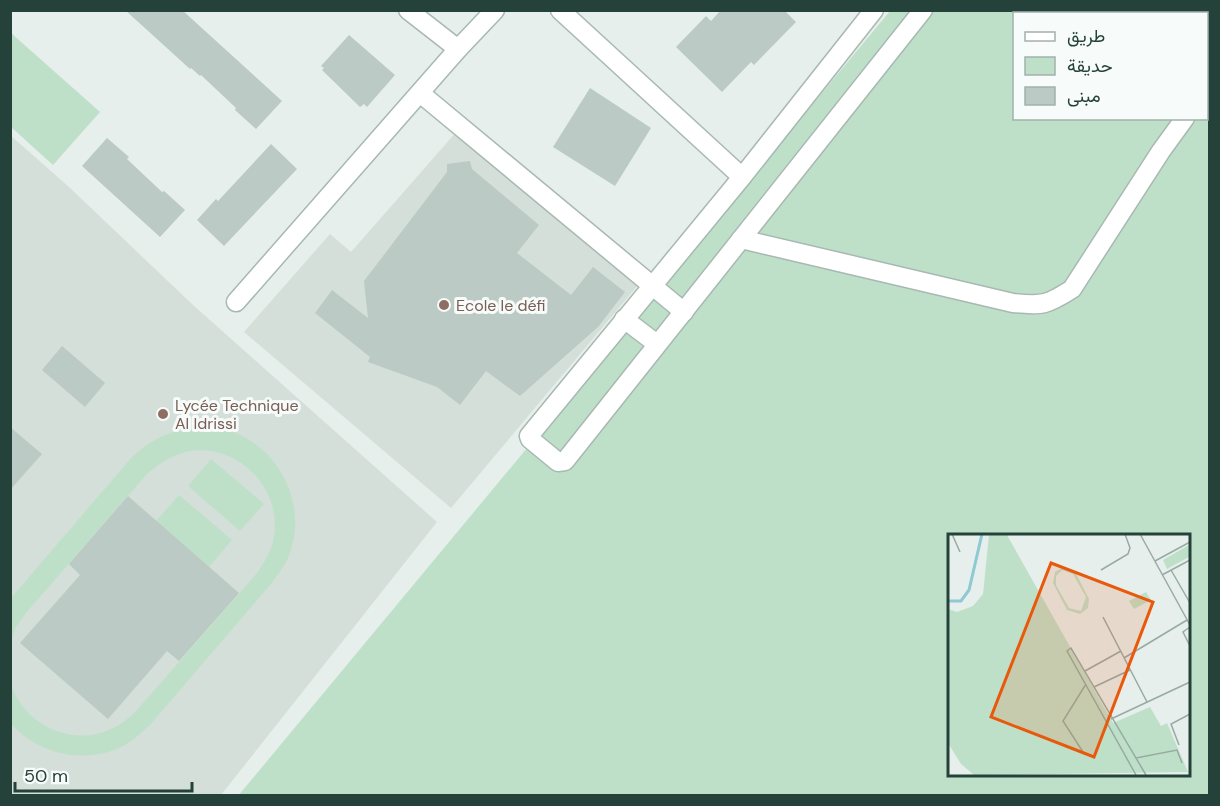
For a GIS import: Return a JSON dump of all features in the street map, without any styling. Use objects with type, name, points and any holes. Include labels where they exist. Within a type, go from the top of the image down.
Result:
[{"type":"street","points":[[408,10],[458,49]]},
{"type":"street","points":[[236,302],[458,49],[495,10]]},
{"type":"street","points":[[560,10],[742,177]]},
{"type":"street","points":[[874,10],[742,177],[529,435],[530,439],[558,462],[564,461],[923,10]]},
{"type":"street","points":[[420,93],[684,312]]},
{"type":"street","points":[[741,239],[1013,303],[1036,305],[1052,302],[1072,289],[1184,120]]},
{"type":"street","points":[[624,319],[657,344]]},
{"type":"shaded area","name":"Ecole le défi","points":[[458,130],[644,278],[451,508],[244,332],[330,234],[351,252]]},
{"type":"shaded area","name":"Lycée Technique Al Idrissi","points":[[10,135],[69,187],[193,305],[437,522],[221,795],[11,795]]},
{"type":"green space","points":[[890,11],[1209,11],[1209,795],[238,796]]},
{"type":"green space","points":[[11,33],[100,112],[53,165],[11,127]]},
{"type":"green space","points":[[197,427],[233,432],[250,440],[277,466],[286,481],[295,516],[294,535],[286,562],[271,584],[150,725],[131,741],[105,753],[90,755],[61,753],[34,743],[11,724],[10,682],[16,697],[25,709],[49,728],[63,733],[94,735],[113,728],[136,711],[257,573],[268,556],[275,526],[273,508],[256,476],[243,464],[227,456],[209,451],[184,452],[167,460],[146,475],[26,613],[16,627],[11,641],[11,598],[132,457],[162,436]]},
{"type":"green space","points":[[211,459],[264,504],[240,531],[188,486]]},
{"type":"green space","points":[[179,495],[232,540],[209,567],[156,521]]},
{"type":"building","points":[[125,10],[182,10],[282,101],[256,129],[201,75],[190,69]]},
{"type":"building","points":[[721,10],[784,10],[796,22],[754,65],[751,62],[722,92],[676,47],[706,16],[711,21]]},
{"type":"building","points":[[349,35],[395,75],[367,107],[364,104],[360,107],[322,70],[324,68],[321,66]]},
{"type":"building","points":[[590,88],[651,128],[615,186],[553,147]]},
{"type":"building","points":[[107,138],[129,157],[127,159],[162,192],[164,191],[185,210],[160,237],[82,166]]},
{"type":"building","points":[[271,144],[297,169],[224,246],[197,220]]},
{"type":"building","points":[[470,161],[472,169],[539,225],[517,253],[571,295],[593,267],[625,292],[598,327],[520,396],[486,371],[460,405],[437,387],[368,362],[370,357],[315,313],[332,290],[368,318],[364,281],[447,172],[447,164]]},
{"type":"building","points":[[62,346],[105,383],[85,407],[42,370]]},
{"type":"building","points":[[10,427],[42,454],[10,490]]},
{"type":"building","points":[[128,496],[239,593],[179,661],[167,651],[108,719],[20,643],[80,575],[69,564]]},
{"type":"place","name":"Ecole le défi","points":[[444,305]]},
{"type":"place","name":"Lycée Technique Al Idrissi","points":[[163,414]]}]
